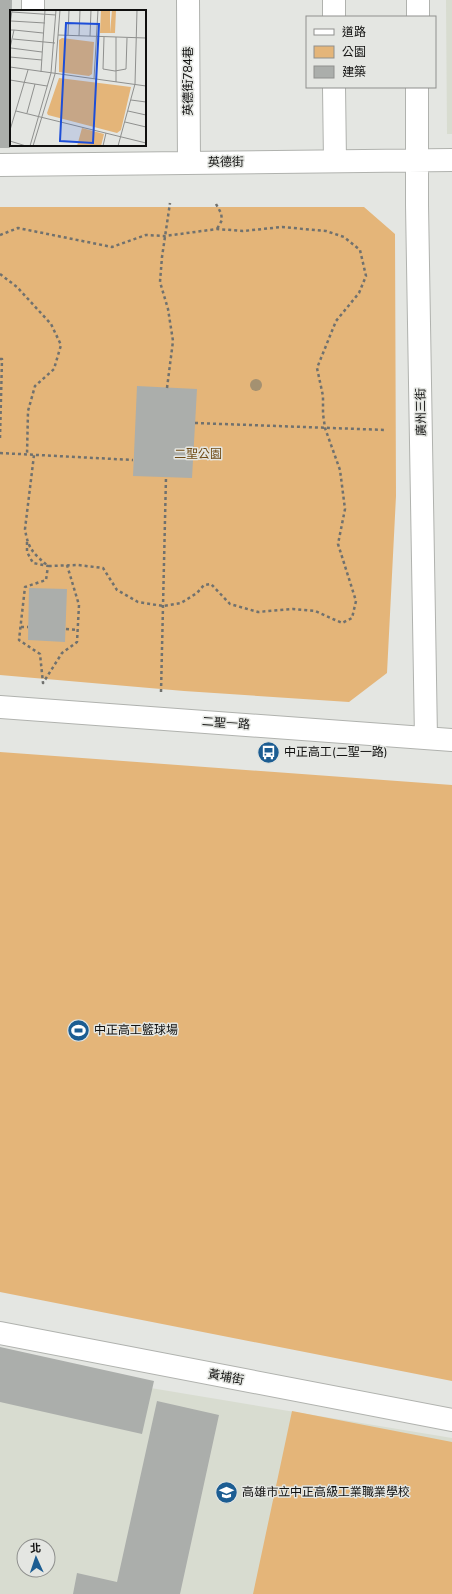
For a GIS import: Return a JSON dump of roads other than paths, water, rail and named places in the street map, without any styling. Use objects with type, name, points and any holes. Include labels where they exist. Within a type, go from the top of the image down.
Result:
[{"type":"street","name":"英德街784巷","points":[[188,0],[188,162]]},
{"type":"street","points":[[334,0],[334,16]]},
{"type":"street","points":[[418,0],[418,16]]},
{"type":"street","points":[[334,88],[335,161]]},
{"type":"street","name":"廣州三街","points":[[417,88],[426,738]]},
{"type":"street","name":"英德街","points":[[0,165],[32,155],[188,162],[452,160]]},
{"type":"street","name":"二聖一路","points":[[0,707],[452,740]]},
{"type":"street","name":"黃埔街","points":[[0,1333],[452,1420]]},
{"type":"place","name":"中正高工(二聖一路)","points":[[268,752]]},
{"type":"place","name":"中正高工籃球場","points":[[78,1030]]},
{"type":"place","name":"高雄市立中正高級工業職業學校","points":[[226,1492]]},
{"type":"park label","name":"二聖公園","points":[[198,454]]}]
